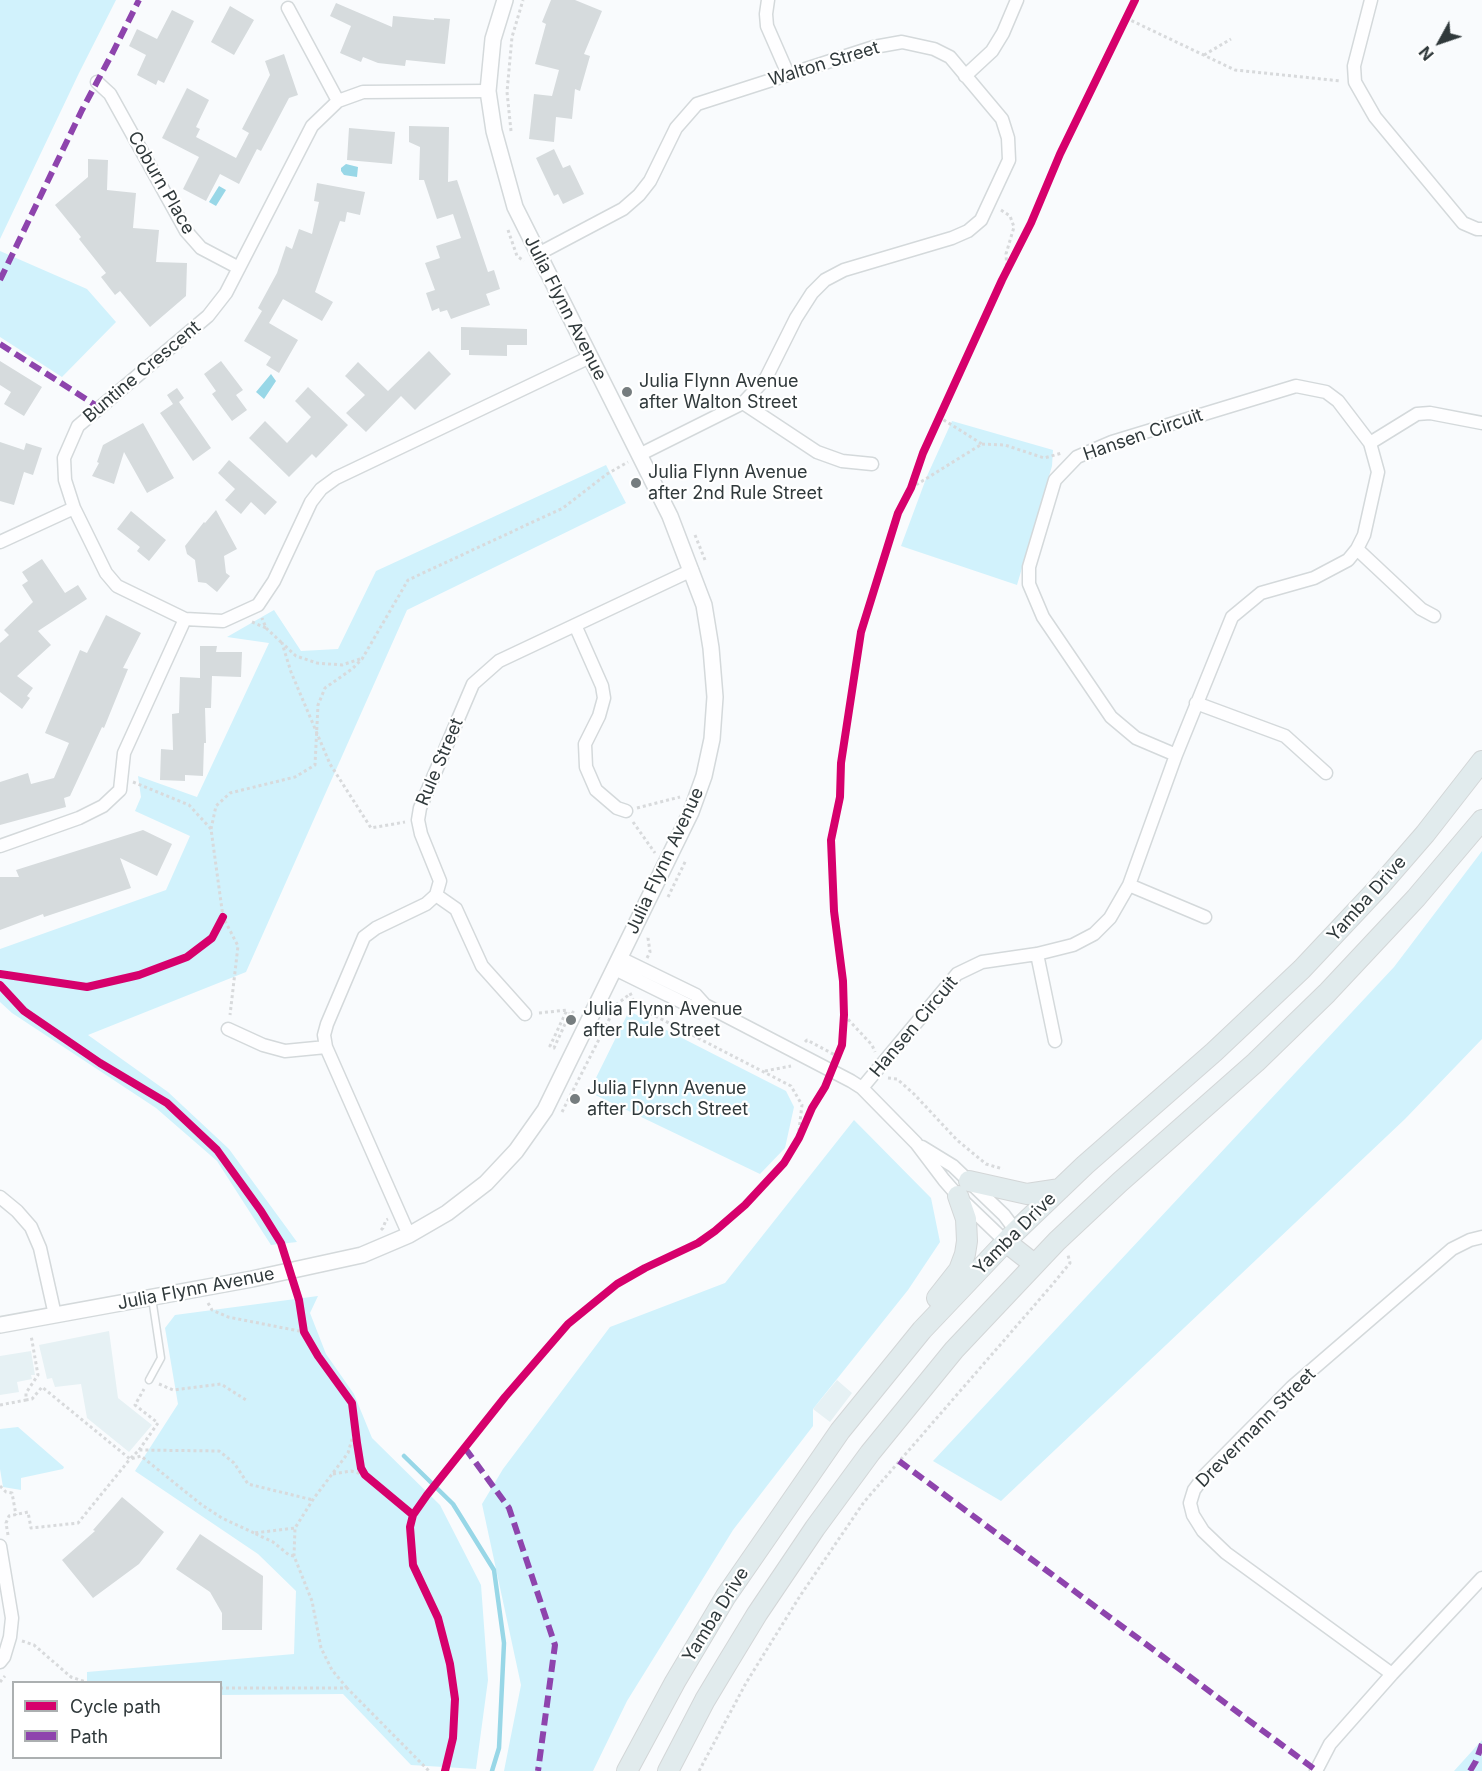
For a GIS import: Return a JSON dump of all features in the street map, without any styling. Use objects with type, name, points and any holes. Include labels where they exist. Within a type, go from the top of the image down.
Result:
[{"type":"main road","name":"Yamba Drive","points":[[627,1771],[675,1682],[726,1596],[840,1431],[922,1330],[1060,1189],[1214,1053],[1302,969],[1425,834],[1482,761]]},
{"type":"main road","name":"Yamba Drive","points":[[671,1767],[705,1700],[814,1528],[870,1453],[954,1350],[1036,1261],[1120,1182],[1256,1062],[1320,1000],[1416,898],[1482,820]]},
{"type":"main road","points":[[922,1330],[936,1299],[959,1270],[965,1254],[967,1241],[964,1188],[1028,1194],[1060,1189]]},
{"type":"main road","points":[[1011,1237],[1036,1261]]},
{"type":"street","name":"Julia Flynn Avenue","points":[[0,1325],[206,1288],[362,1255],[409,1235],[447,1213],[478,1189],[516,1151],[545,1110],[667,861],[688,799],[704,776],[712,739],[715,697],[704,604],[670,516],[634,459],[590,357],[533,259],[515,207],[494,131],[488,91],[493,39],[505,0]]},
{"type":"street","points":[[768,0],[767,27],[788,74]]},
{"type":"street","points":[[966,76],[992,51],[1003,33],[1017,0]]},
{"type":"street","points":[[1371,0],[1354,66],[1355,82],[1375,117],[1463,223],[1482,230]]},
{"type":"street","points":[[288,8],[338,100]]},
{"type":"street","name":"Walton Street","points":[[533,259],[623,209],[639,195],[650,181],[676,128],[697,104],[874,47],[902,42],[934,49],[950,57],[1002,119],[1008,138],[1009,160],[981,220],[968,231],[952,238],[844,270],[825,280],[812,293],[795,318],[766,378],[743,403],[634,459]]},
{"type":"street","name":"Coburn Place","points":[[97,82],[110,94],[186,231],[201,248],[239,268]]},
{"type":"street","name":"Buntine Crescent","points":[[488,91],[363,92],[338,100],[312,126],[226,293],[208,316],[78,426],[64,458],[65,480],[74,508],[106,573],[117,586],[185,619],[223,621],[258,605],[274,581],[311,502],[321,489],[336,478],[590,357]]},
{"type":"street","name":"Hansen Circuit","points":[[862,1088],[957,974],[982,962],[1037,954],[1073,945],[1094,934],[1110,918],[1129,885],[1176,754],[1232,617],[1261,593],[1314,578],[1348,560],[1356,549],[1364,535],[1378,472],[1370,443],[1338,401],[1326,392],[1296,386],[1112,442],[1077,457],[1055,480],[1029,567],[1029,584],[1043,617],[1112,717],[1136,738],[1176,754]]},
{"type":"street","points":[[743,403],[817,452],[842,461],[872,464]]},
{"type":"street","points":[[1370,443],[1417,414],[1430,413],[1482,423]]},
{"type":"street","points":[[0,542],[74,508]]},
{"type":"street","points":[[1356,549],[1421,609],[1434,616]]},
{"type":"street","name":"Rule Street","points":[[436,895],[440,881],[421,834],[418,820],[420,808],[473,684],[499,661],[692,570]]},
{"type":"street","points":[[0,846],[80,818],[103,806],[120,790],[124,753],[185,619]]},
{"type":"street","points":[[575,625],[602,686],[604,698],[599,716],[585,744],[586,767],[596,790],[617,808],[626,811]]},
{"type":"street","points":[[1196,703],[1285,736],[1326,773]]},
{"type":"street","points":[[1129,885],[1204,917]]},
{"type":"street","points":[[409,1235],[326,1047],[324,1035],[364,937],[376,928],[426,904],[436,895],[456,909],[482,966],[525,1014]]},
{"type":"street","points":[[1037,954],[1055,1041]]},
{"type":"street","points":[[618,964],[690,1006],[705,1005],[862,1088],[916,1143],[944,1180],[964,1188],[1008,1218],[1011,1237]]},
{"type":"street","points":[[228,1029],[263,1045],[285,1051],[326,1047]]},
{"type":"street","points":[[916,1143],[953,1166],[964,1188],[1011,1237]]},
{"type":"street","points":[[0,1197],[31,1227],[40,1248],[55,1315]]},
{"type":"street","name":"Drevermann Street","points":[[1392,1674],[1226,1552],[1203,1531],[1193,1515],[1190,1503],[1194,1490],[1205,1475],[1292,1387],[1452,1249],[1470,1240],[1482,1238]]},
{"type":"street","points":[[4,1666],[12,1618],[5,1545]]},
{"type":"street","points":[[1316,1771],[1330,1744],[1482,1578]]},
{"type":"lane","points":[[149,1380],[161,1358],[152,1297]]},
{"type":"path","points":[[512,134],[507,92],[512,37],[523,0]]},
{"type":"path","points":[[1121,29],[1130,9]]},
{"type":"path","points":[[1126,18],[1235,70],[1355,82]]},
{"type":"path","points":[[1204,56],[1231,39]]},
{"type":"path","points":[[990,203],[1010,216],[1014,227],[1006,254],[1007,270]]},
{"type":"path","points":[[506,224],[517,256],[533,259]]},
{"type":"path","points":[[1002,280],[1017,251]]},
{"type":"path","points":[[935,426],[944,407]]},
{"type":"path","points":[[911,488],[982,444],[939,417]]},
{"type":"path","points":[[632,470],[634,459]]},
{"type":"path","points":[[228,1029],[238,946],[223,917],[211,829],[216,806],[230,793],[295,777],[315,765],[318,705],[325,688],[362,659],[408,580],[563,508],[607,474],[634,459]]},
{"type":"path","points":[[907,496],[914,479]]},
{"type":"path","points":[[266,628],[296,656],[317,663],[342,665],[362,659]]},
{"type":"path","points":[[282,643],[291,672],[330,764],[371,828],[418,820]]},
{"type":"path","points":[[121,778],[189,805],[211,829]]},
{"type":"path","points":[[678,806],[688,799]]},
{"type":"path","points":[[661,846],[656,855],[626,811],[688,799]]},
{"type":"path","points":[[667,861],[682,869]]},
{"type":"path","points":[[218,927],[223,917]]},
{"type":"path","points":[[843,1025],[844,1004]]},
{"type":"path","points":[[525,1014],[567,1010],[550,1046],[554,1048],[571,1011],[574,1012],[564,1036]]},
{"type":"path","points":[[833,1066],[842,1045]]},
{"type":"path","points":[[876,1055],[881,1049]]},
{"type":"path","points":[[790,1153],[808,1117]]},
{"type":"path","points":[[379,1232],[386,1220],[399,1213]]},
{"type":"path","points":[[206,1288],[207,1303],[212,1310],[228,1317],[304,1332]]},
{"type":"path","points":[[303,1322],[304,1332],[309,1340]]},
{"type":"path","points":[[26,1400],[26,1393],[39,1375],[30,1333]]},
{"type":"path","points":[[5,1545],[6,1523],[9,1516],[28,1512],[31,1527],[78,1523],[139,1450],[158,1423],[135,1405],[149,1380],[173,1390],[221,1384],[246,1400]]},
{"type":"path","points":[[0,1405],[32,1399],[42,1387],[130,1459]]},
{"type":"path","points":[[355,1424],[358,1451]]},
{"type":"path","points":[[355,1424],[348,1454],[313,1500],[296,1528],[294,1556],[312,1601],[321,1648],[332,1671],[429,1771]]},
{"type":"path","points":[[139,1450],[219,1451],[234,1463],[248,1484],[313,1500]]},
{"type":"path","points":[[130,1459],[141,1456],[202,1505],[222,1518],[273,1542],[289,1555],[294,1556]]},
{"type":"path","points":[[333,1474],[363,1471],[373,1482]]},
{"type":"path","points":[[0,1486],[6,1492],[12,1493],[16,1515]]},
{"type":"path","points":[[254,1533],[296,1528]]},
{"type":"path","points":[[9,1637],[34,1645],[71,1677],[81,1681]]},
{"type":"path","points":[[0,1682],[4,1666]]},
{"type":"path","points":[[222,1688],[347,1689]]},
{"type":"shaded area","points":[[0,0],[116,0],[0,239]]},
{"type":"shaded area","points":[[0,251],[87,289],[116,322],[62,377],[0,337]]},
{"type":"shaded area","points":[[952,421],[1053,450],[1052,466],[1017,585],[901,546],[927,476]]},
{"type":"shaded area","points":[[606,465],[626,503],[407,610],[246,972],[88,1035],[168,1092],[229,1149],[297,1242],[271,1245],[217,1161],[156,1108],[12,1013],[0,1002],[0,949],[166,890],[190,836],[135,811],[141,797],[138,776],[197,797],[269,643],[227,637],[274,610],[301,651],[338,649],[376,571]]},
{"type":"shaded area","points":[[1482,851],[1482,1039],[1405,1119],[1001,1501],[933,1461],[1394,967]]},
{"type":"shaded area","points":[[629,1011],[786,1091],[794,1107],[785,1148],[760,1174],[589,1092]]},
{"type":"shaded area","points":[[854,1120],[931,1198],[940,1242],[908,1290],[813,1409],[813,1426],[733,1530],[627,1701],[593,1771],[504,1771],[521,1685],[482,1504],[503,1469],[610,1327],[725,1283]]},
{"type":"shaded area","points":[[318,1296],[310,1313],[326,1354],[354,1394],[372,1438],[440,1505],[481,1585],[488,1680],[476,1769],[411,1765],[343,1694],[222,1695],[222,1681],[87,1681],[87,1672],[294,1654],[296,1591],[258,1554],[135,1471],[178,1404],[165,1328],[175,1315]]},
{"type":"shaded area","points":[[109,1331],[118,1398],[152,1425],[129,1452],[87,1418],[81,1384],[55,1387],[52,1378],[47,1379],[39,1345]]},
{"type":"shaded area","points":[[31,1351],[35,1375],[31,1375],[32,1379],[17,1382],[19,1392],[0,1395],[0,1356]]},
{"type":"shaded area","points":[[837,1380],[852,1393],[830,1422],[813,1409]]},
{"type":"shaded area","points":[[18,1427],[64,1467],[21,1478],[21,1490],[3,1487],[0,1469],[0,1429]]},
{"type":"shaded area","points":[[1482,1740],[1482,1771],[1454,1771]]},
{"type":"water","points":[[346,164],[358,167],[357,177],[344,175],[341,168]]},
{"type":"water","points":[[219,186],[226,190],[216,206],[209,202]]},
{"type":"water","points":[[271,374],[276,381],[264,399],[256,392]]},
{"type":"building","points":[[551,0],[575,0],[602,11],[584,54],[590,56],[580,91],[575,89],[572,119],[556,117],[554,142],[529,139],[534,94],[552,96],[559,70],[535,64],[546,24],[542,22]]},
{"type":"building","points":[[336,3],[392,27],[393,16],[434,20],[434,18],[450,19],[445,64],[406,60],[405,66],[378,63],[363,57],[361,62],[340,53],[351,26],[330,16]]},
{"type":"building","points":[[230,6],[254,20],[234,55],[211,42]]},
{"type":"building","points":[[172,10],[194,21],[164,83],[158,80],[156,85],[137,75],[146,55],[129,46],[137,29],[157,39]]},
{"type":"building","points":[[284,54],[298,95],[289,98],[261,151],[257,149],[239,184],[220,174],[206,201],[183,189],[199,157],[162,138],[187,88],[209,100],[196,127],[200,129],[196,137],[236,158],[249,133],[242,129],[270,75],[265,61]]},
{"type":"building","points":[[409,126],[449,127],[448,182],[457,180],[488,272],[494,270],[500,289],[486,294],[490,305],[451,319],[447,310],[440,312],[439,308],[432,311],[426,293],[435,290],[425,263],[440,258],[436,246],[461,238],[453,214],[437,219],[424,180],[419,180],[420,147],[409,142]]},
{"type":"building","points":[[349,128],[395,132],[392,164],[347,160]]},
{"type":"building","points":[[554,149],[563,168],[570,165],[584,194],[563,204],[558,194],[554,196],[536,158]]},
{"type":"building","points":[[88,159],[108,160],[107,190],[136,193],[133,228],[159,230],[156,262],[187,263],[186,296],[150,327],[120,291],[115,295],[101,277],[106,273],[55,205],[88,177]]},
{"type":"building","points":[[317,183],[365,192],[360,215],[347,212],[345,222],[340,221],[315,292],[333,302],[322,321],[283,299],[269,323],[298,340],[279,373],[266,365],[271,357],[244,341],[262,311],[258,308],[277,273],[286,246],[292,249],[299,229],[312,234],[319,202],[314,201]]},
{"type":"building","points":[[461,327],[527,329],[527,345],[507,345],[507,356],[469,355],[469,350],[461,350]]},
{"type":"building","points":[[429,351],[451,374],[415,410],[401,396],[366,432],[346,413],[365,395],[345,376],[358,362],[388,391]]},
{"type":"building","points":[[0,361],[42,387],[24,416],[4,404],[11,392],[0,385]]},
{"type":"building","points":[[221,361],[243,390],[236,395],[247,410],[232,421],[212,394],[216,391],[204,374]]},
{"type":"building","points":[[308,387],[348,425],[316,458],[312,454],[289,477],[249,438],[265,421],[287,443],[311,417],[295,401]]},
{"type":"building","points":[[177,388],[184,398],[179,402],[211,448],[193,461],[160,413],[173,404],[167,395]]},
{"type":"building","points":[[143,423],[174,478],[147,493],[124,452],[114,484],[92,476],[99,463],[97,462],[103,445]]},
{"type":"building","points":[[0,442],[24,450],[26,443],[42,448],[33,475],[24,472],[14,505],[0,501]]},
{"type":"building","points":[[229,460],[277,502],[265,515],[251,502],[241,514],[225,500],[235,489],[218,473]]},
{"type":"building","points":[[216,510],[237,549],[224,556],[226,573],[230,576],[217,592],[206,583],[198,582],[195,560],[187,554],[185,546]]},
{"type":"building","points":[[131,511],[166,540],[149,561],[137,551],[140,547],[117,529]]},
{"type":"building","points":[[42,559],[65,593],[78,585],[87,599],[38,631],[51,645],[17,676],[33,688],[27,696],[30,698],[22,709],[0,692],[0,643],[9,635],[4,630],[33,602],[22,585],[28,581],[22,572]]},
{"type":"building","points":[[106,615],[141,633],[123,668],[128,669],[104,728],[102,727],[70,796],[64,798],[66,807],[0,825],[0,782],[28,773],[31,784],[54,778],[69,743],[45,733],[80,650],[87,653]]},
{"type":"building","points":[[200,646],[217,646],[216,652],[242,652],[241,677],[212,676],[211,708],[205,708],[206,743],[204,743],[203,776],[185,775],[185,781],[160,780],[161,749],[173,750],[172,714],[179,713],[180,677],[200,678]]},
{"type":"building","points":[[143,830],[172,844],[157,876],[120,858],[131,888],[44,917],[43,914],[0,930],[0,877],[19,877],[16,870]]},
{"type":"building","points":[[122,1497],[164,1532],[139,1564],[93,1598],[62,1560],[95,1531],[93,1530]]},
{"type":"building","points":[[200,1534],[263,1576],[262,1630],[222,1630],[222,1613],[210,1592],[176,1569]]},
{"type":"waterway","points":[[404,1456],[453,1504],[494,1570],[504,1643],[499,1748],[492,1771]]},
{"type":"marked path","points":[[0,280],[82,110],[139,0]]},
{"type":"marked path","points":[[0,344],[100,408]]},
{"type":"marked path","points":[[465,1448],[509,1508],[555,1645],[538,1771]]},
{"type":"marked path","points":[[899,1461],[1317,1771]]},
{"type":"marked path","points":[[1470,1771],[1482,1744]]},
{"type":"cycle path","points":[[445,1771],[453,1738],[455,1699],[450,1664],[438,1618],[413,1565],[410,1527],[413,1515],[505,1397],[568,1324],[617,1284],[698,1243],[745,1205],[784,1163],[825,1087],[842,1045],[843,981],[834,911],[831,840],[840,797],[841,763],[861,632],[898,513],[911,488],[923,453],[1002,280],[1031,223],[1060,154],[1135,0]]},
{"type":"cycle path","points":[[0,974],[87,987],[139,975],[187,957],[212,938],[223,917]]},
{"type":"cycle path","points":[[0,985],[24,1011],[100,1063],[167,1103],[217,1150],[281,1243],[299,1300],[304,1332],[318,1356],[352,1403],[361,1468],[365,1475],[413,1515]]},
{"type":"place","name":"Julia Flynn Avenue after Walton Street","points":[[627,392]]},
{"type":"place","name":"Julia Flynn Avenue after 2nd Rule Street","points":[[636,483]]},
{"type":"place","name":"Julia Flynn Avenue after Rule Street","points":[[571,1020]]},
{"type":"place","name":"Julia Flynn Avenue after Dorsch Street","points":[[575,1099]]}]
